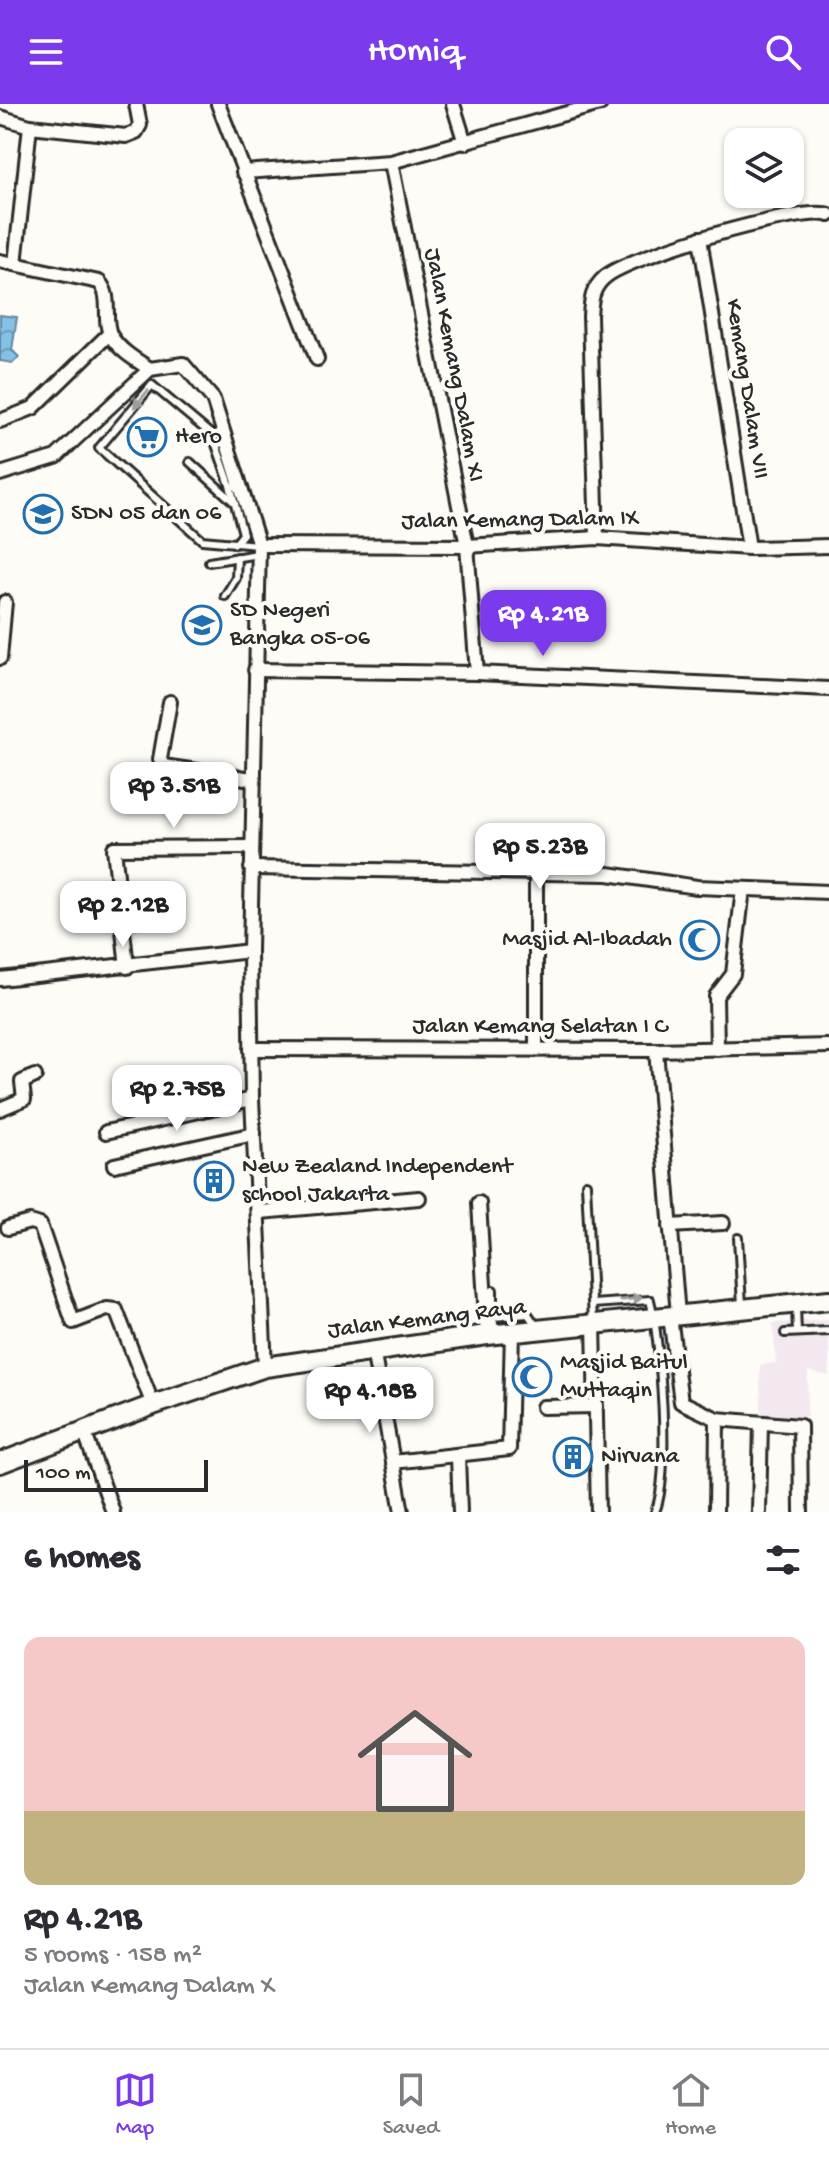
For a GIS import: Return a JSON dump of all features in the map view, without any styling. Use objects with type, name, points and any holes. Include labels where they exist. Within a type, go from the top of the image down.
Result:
[{"type":"street","points":[[0,117],[30,126],[126,136],[136,132],[140,125],[136,104]]},
{"type":"street","points":[[218,104],[317,359]]},
{"type":"street","points":[[453,104],[465,143]]},
{"type":"street","points":[[542,104],[545,119]]},
{"type":"street","points":[[243,172],[391,162],[600,104]]},
{"type":"street","points":[[15,264],[30,126]]},
{"type":"street","name":"Jalan Kemang Dalam XI","points":[[391,162],[467,546],[477,673]]},
{"type":"street","points":[[597,538],[590,316],[592,293],[611,272],[700,238],[807,214],[829,215]]},
{"type":"street","name":"Kemang Dalam VII","points":[[700,238],[749,548]]},
{"type":"street","points":[[0,261],[102,285],[109,334],[124,351],[150,369]]},
{"type":"street","points":[[0,421],[33,408],[109,334]]},
{"type":"street","points":[[0,474],[56,457],[150,369],[183,364],[213,399],[259,550],[250,951],[252,1099],[260,1212],[265,1367]]},
{"type":"street","name":"Jalan Kemang Dalam IX","points":[[259,550],[467,546],[597,538],[749,548],[829,546]]},
{"type":"street","points":[[0,658],[5,602]]},
{"type":"street","points":[[255,670],[477,673],[829,689]]},
{"type":"street","points":[[170,702],[160,759],[163,766],[252,779]]},
{"type":"street","points":[[127,967],[114,848],[252,847]]},
{"type":"street","points":[[251,868],[608,874],[678,885],[829,892]]},
{"type":"street","points":[[536,873],[536,1048]]},
{"type":"street","points":[[717,1049],[716,996],[733,974],[743,889]]},
{"type":"street","points":[[0,979],[250,951]]},
{"type":"street","name":"Jalan Kemang Selatan I C","points":[[251,1049],[656,1050],[829,1046]]},
{"type":"street","points":[[656,1050],[670,1226],[667,1317],[681,1402],[717,1419],[800,1427],[801,1512]]},
{"type":"street","points":[[0,1109],[24,1099],[22,1082],[35,1076]]},
{"type":"street","points":[[106,1132],[252,1099]]},
{"type":"street","points":[[114,1165],[254,1134]]},
{"type":"street","points":[[260,1212],[419,1198]]},
{"type":"street","points":[[393,1462],[510,1448],[479,1203]]},
{"type":"street","points":[[8,1228],[30,1222],[40,1225],[73,1322],[107,1309],[116,1310],[153,1405]]},
{"type":"street","points":[[670,1226],[723,1223]]},
{"type":"street","name":"Jalan Kemang Raya","points":[[0,1463],[153,1405],[265,1367],[497,1330],[538,1330],[829,1300]]},
{"type":"street","points":[[594,1323],[598,1512]]},
{"type":"street","points":[[373,1350],[402,1512]]},
{"type":"street","points":[[543,1407],[596,1406]]},
{"type":"street","points":[[716,1512],[717,1419]]},
{"type":"street","points":[[759,1512],[761,1423]]},
{"type":"street","points":[[84,1431],[113,1512]]},
{"type":"street","points":[[458,1456],[460,1512]]},
{"type":"lane","points":[[235,544],[243,534],[235,503],[237,486],[213,436],[152,385],[99,448],[202,540],[259,550]]},
{"type":"lane","points":[[190,462],[235,503]]},
{"type":"lane","points":[[209,562],[259,550]]},
{"type":"lane","points":[[225,596],[236,578],[237,557]]},
{"type":"lane","points":[[586,1184],[594,1323]]},
{"type":"lane","points":[[738,1238],[743,1309]]},
{"type":"lane","points":[[493,1290],[497,1330]]},
{"type":"lane","points":[[593,1304],[647,1297],[667,1317],[661,1404],[661,1493],[655,1512]]},
{"type":"lane","points":[[796,1303],[797,1332]]},
{"type":"lane","points":[[785,1333],[829,1331]]},
{"type":"shaded area","points":[[829,1320],[829,1376],[808,1371],[807,1416],[761,1416],[760,1365],[776,1363],[773,1323]]},
{"type":"water","points":[[0,315],[17,317],[12,350],[19,357],[13,363],[0,361]]},
{"type":"place","name":"Hero","points":[[147,437]]},
{"type":"place","name":"SDN 05 dan 06","points":[[43,514]]},
{"type":"place","name":"SD Negeri Bangka 05-06","points":[[202,625]]},
{"type":"place","name":"Masjid Al-Ibadah","points":[[700,940]]},
{"type":"place","name":"New Zealand Independent school Jakarta","points":[[214,1181]]},
{"type":"place","name":"Masjid Baitul Muttaqin","points":[[532,1377]]},
{"type":"place","name":"Nirvana","points":[[573,1457]]}]
